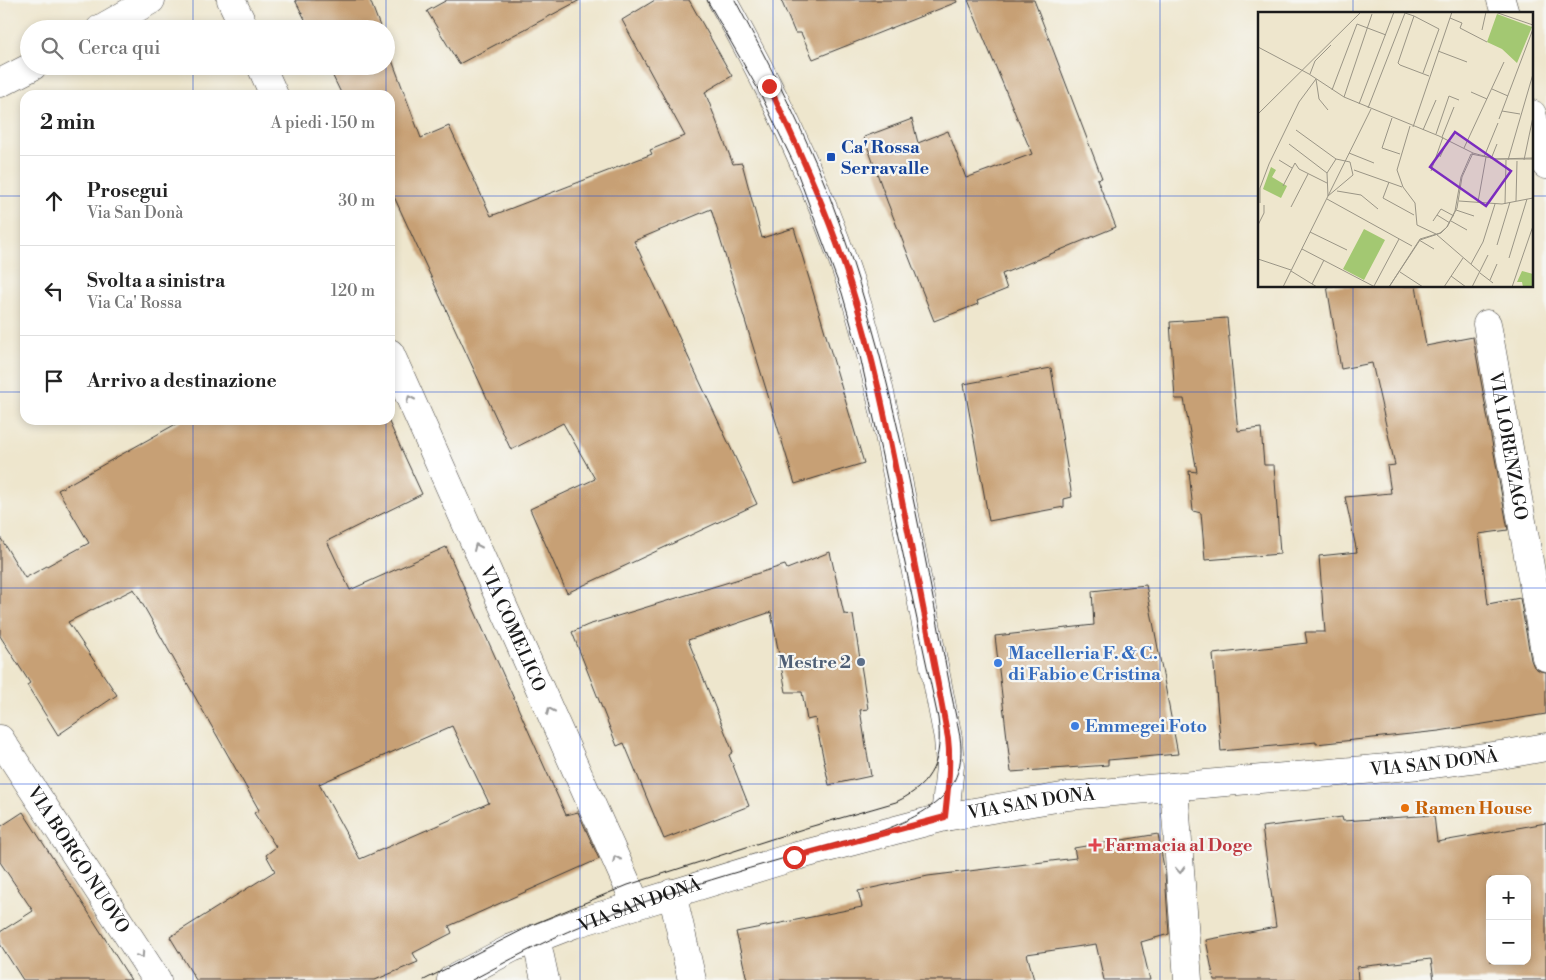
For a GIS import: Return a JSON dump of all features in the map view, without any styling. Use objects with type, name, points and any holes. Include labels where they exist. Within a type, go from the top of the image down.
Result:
[{"type":"street","points":[[116,20],[151,0]]},
{"type":"street","points":[[230,0],[240,20]]},
{"type":"street","points":[[722,0],[769,86],[804,160],[830,224],[871,354],[891,445],[948,738],[950,766],[945,817]]},
{"type":"street","points":[[0,84],[20,73]]},
{"type":"street","points":[[265,75],[272,90]]},
{"type":"street","points":[[1534,121],[1546,165]]},
{"type":"street","name":"VIA LORENZAGO","points":[[1487,324],[1546,657]]},
{"type":"street","name":"VIA COMELICO","points":[[395,365],[636,904]]},
{"type":"street","name":"VIA BORGO NUOVO","points":[[0,738],[157,980]]},
{"type":"street","name":"VIA SAN DONÀ","points":[[450,980],[491,958],[536,938],[636,904],[802,855],[945,817],[1068,796],[1432,764],[1546,747]]},
{"type":"street","points":[[1174,787],[1188,980]]},
{"type":"street","points":[[672,893],[692,980]]},
{"type":"street","points":[[536,938],[545,980]]},
{"type":"building","points":[[295,0],[370,0],[378,20],[305,20]]},
{"type":"building","points":[[447,0],[580,0],[459,64],[427,11]]},
{"type":"building","points":[[655,0],[689,0],[732,76],[705,92],[733,164],[742,163],[762,238],[794,228],[864,463],[795,484],[711,209],[634,241],[757,504],[567,593],[530,509],[595,479],[563,423],[511,450],[395,199],[395,90],[340,90],[332,75],[395,75],[395,68],[421,138],[449,126],[491,216],[652,154],[650,150],[685,136],[622,20]]},
{"type":"building","points":[[781,0],[956,0],[957,2],[813,59],[801,33],[795,33]]},
{"type":"building","points":[[968,0],[1034,0],[1102,178],[1097,179],[1116,227],[1002,274],[1007,289],[977,301],[978,304],[934,321],[864,137],[912,119],[918,143],[948,131],[966,178],[1032,154]]},
{"type":"building","points":[[1327,288],[1416,288],[1426,346],[1473,337],[1508,530],[1479,534],[1488,604],[1520,598],[1531,660],[1534,667],[1546,672],[1546,714],[1439,731],[1316,744],[1316,742],[1221,751],[1213,654],[1307,643],[1305,632],[1325,632],[1319,556],[1357,552],[1345,497],[1391,493],[1387,466],[1395,465],[1372,363],[1341,369]]},
{"type":"building","points":[[1227,318],[1238,431],[1261,428],[1264,465],[1274,465],[1280,554],[1205,560],[1201,513],[1193,511],[1189,471],[1197,472],[1184,399],[1175,399],[1170,322]]},
{"type":"building","points":[[1051,368],[1072,497],[1064,499],[1064,507],[989,521],[964,384]]},
{"type":"building","points":[[174,425],[390,425],[422,494],[327,541],[350,590],[446,547],[566,815],[578,812],[599,859],[449,926],[452,933],[413,953],[418,962],[375,980],[196,980],[170,937],[275,871],[266,855],[276,847],[254,813],[259,810],[134,589],[68,622],[117,695],[58,735],[27,685],[30,683],[0,636],[0,537],[25,578],[89,543],[58,490]],"holes":[[[452,726],[489,803],[360,859],[319,784]]]},
{"type":"building","points":[[830,552],[844,614],[853,615],[868,709],[860,710],[871,776],[829,785],[815,718],[807,720],[802,692],[786,692],[771,612],[688,640],[733,752],[729,755],[749,806],[664,839],[624,743],[617,746],[572,632],[588,625],[785,565],[787,569]]},
{"type":"building","points":[[1146,585],[1178,754],[1108,760],[1108,765],[1011,772],[995,636],[1094,625],[1092,591]]},
{"type":"building","points":[[23,812],[131,980],[23,980],[0,944],[0,932],[33,911],[0,862],[0,827]]},
{"type":"building","points":[[1434,815],[1437,842],[1546,823],[1546,980],[1434,980],[1431,959],[1357,967],[1358,980],[1214,980],[1206,940],[1276,927],[1262,827],[1342,817],[1343,821]]},
{"type":"building","points":[[1158,834],[1165,873],[1169,934],[1141,942],[1150,980],[1104,980],[1096,944],[1027,954],[1034,980],[747,980],[736,932],[862,907],[858,891],[928,876],[1076,858],[1074,848]]},
{"type":"tram line","points":[[424,980],[536,923],[628,885],[806,828],[896,802],[919,787],[927,778],[937,757],[939,745],[938,718],[860,356],[842,293],[794,164],[759,91],[707,0]]},
{"type":"tram line","points":[[472,980],[553,938],[655,898],[768,863],[882,831],[899,824],[929,808],[941,798],[951,787],[958,773],[961,756],[960,737],[922,542],[894,412],[860,285],[817,165],[791,109],[735,0]]},
{"type":"place","name":"Ca' Rossa Serravalle","points":[[831,157]]},
{"type":"place","name":"Mestre 2","points":[[861,662]]},
{"type":"place","name":"Macelleria F. & C. di Fabio e Cristina","points":[[998,663]]},
{"type":"place","name":"Emmegei Foto","points":[[1075,726]]},
{"type":"place","name":"Ramen House","points":[[1405,808]]},
{"type":"place","name":"Farmacia al Doge","points":[[1095,845]]},
{"type":"route","points":[[769,86],[804,160],[830,224],[871,354],[889,435],[950,751],[945,817],[794,857]]}]
